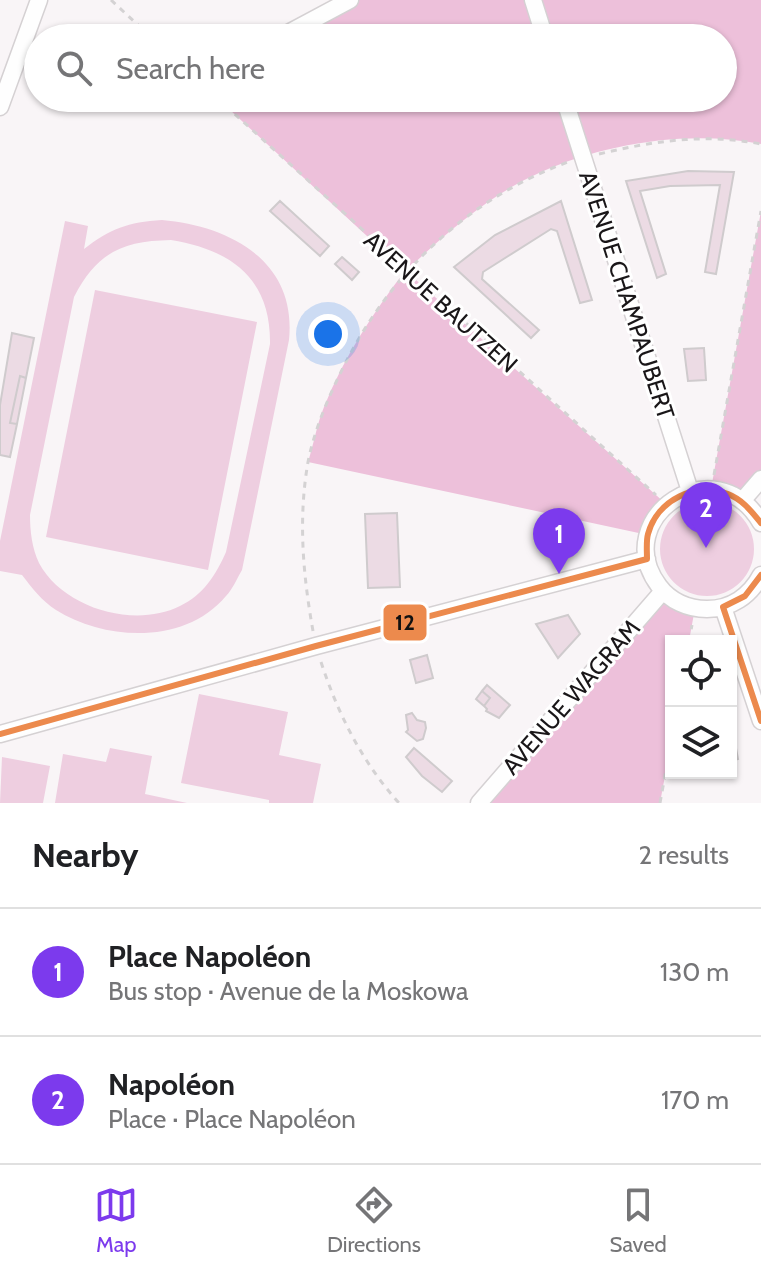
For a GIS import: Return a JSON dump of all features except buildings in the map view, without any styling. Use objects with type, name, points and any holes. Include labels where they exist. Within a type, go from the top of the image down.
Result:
[{"type":"street","points":[[30,24],[39,0]]},
{"type":"street","points":[[305,24],[350,0]]},
{"type":"street","points":[[533,0],[541,24]]},
{"type":"street","points":[[0,107],[24,41]]},
{"type":"street","name":"AVENUE CHAMPAUBERT","points":[[569,112],[690,491]]},
{"type":"street","points":[[742,501],[761,479]]},
{"type":"street","points":[[758,587],[723,607],[691,607],[663,591],[647,559],[649,530],[666,504],[690,491],[711,489],[728,493],[742,501],[761,523]]},
{"type":"street","points":[[0,734],[316,646],[647,559]]},
{"type":"street","name":"AVENUE WAGRAM","points":[[479,803],[663,591]]},
{"type":"street","points":[[723,607],[761,721]]},
{"type":"path","points":[[111,0],[137,24]]},
{"type":"path","name":"AVENUE BAUTZEN","points":[[232,112],[666,504]]},
{"type":"path","points":[[308,462],[324,408],[349,354],[377,306],[405,271],[451,229],[537,174],[583,157],[684,138],[761,144]]},
{"type":"path","points":[[711,489],[761,211]]},
{"type":"path","points":[[660,803],[665,776]]},
{"type":"shaded area","points":[[350,0],[761,0],[761,144],[705,138],[677,139],[620,147],[565,163],[521,182],[485,204],[406,271],[666,504],[648,535],[308,462],[322,413],[350,353],[405,271],[232,112],[737,112],[737,24],[305,24]]},
{"type":"shaded area","points":[[761,211],[761,479],[742,501],[711,489]]},
{"type":"shaded area","points":[[162,220],[212,230],[254,253],[270,269],[282,289],[289,312],[289,340],[242,570],[226,596],[209,612],[189,623],[144,633],[98,628],[56,610],[22,575],[0,571],[0,541],[65,221],[88,226],[84,249],[120,228]],"holes":[[[171,240],[212,251],[244,271],[264,302],[269,321],[270,344],[226,552],[208,584],[180,606],[162,613],[142,615],[101,610],[65,592],[50,579],[39,563],[30,527],[74,297],[92,269],[113,252],[154,241]]]},
{"type":"shaded area","points":[[95,290],[257,322],[208,570],[46,537]]},
{"type":"shaded area","points":[[707,502],[725,505],[740,516],[751,531],[754,549],[751,567],[740,582],[725,593],[707,596],[689,593],[674,582],[663,567],[660,549],[663,531],[674,516],[689,505]]},
{"type":"shaded area","points":[[663,591],[695,608],[690,635],[665,635],[665,776],[660,803],[479,803]]},
{"type":"shaded area","points":[[199,694],[288,712],[279,755],[321,764],[313,803],[269,803],[269,800],[181,783]]},
{"type":"shaded area","points":[[110,748],[152,756],[145,794],[187,803],[55,803],[63,754],[106,762]]},
{"type":"shaded area","points":[[2,757],[50,766],[43,803],[0,803]]},
{"type":"transit line","name":"12","points":[[0,734],[316,646],[647,559],[647,537],[653,522],[669,503],[691,492],[716,491],[733,496],[761,523]]},
{"type":"transit line","name":"12","points":[[761,575],[745,596],[723,607],[761,721]]},
{"type":"place","name":"Napoléon","points":[[706,548]]},
{"type":"place","name":"Place Napoléon","points":[[559,574]]}]
